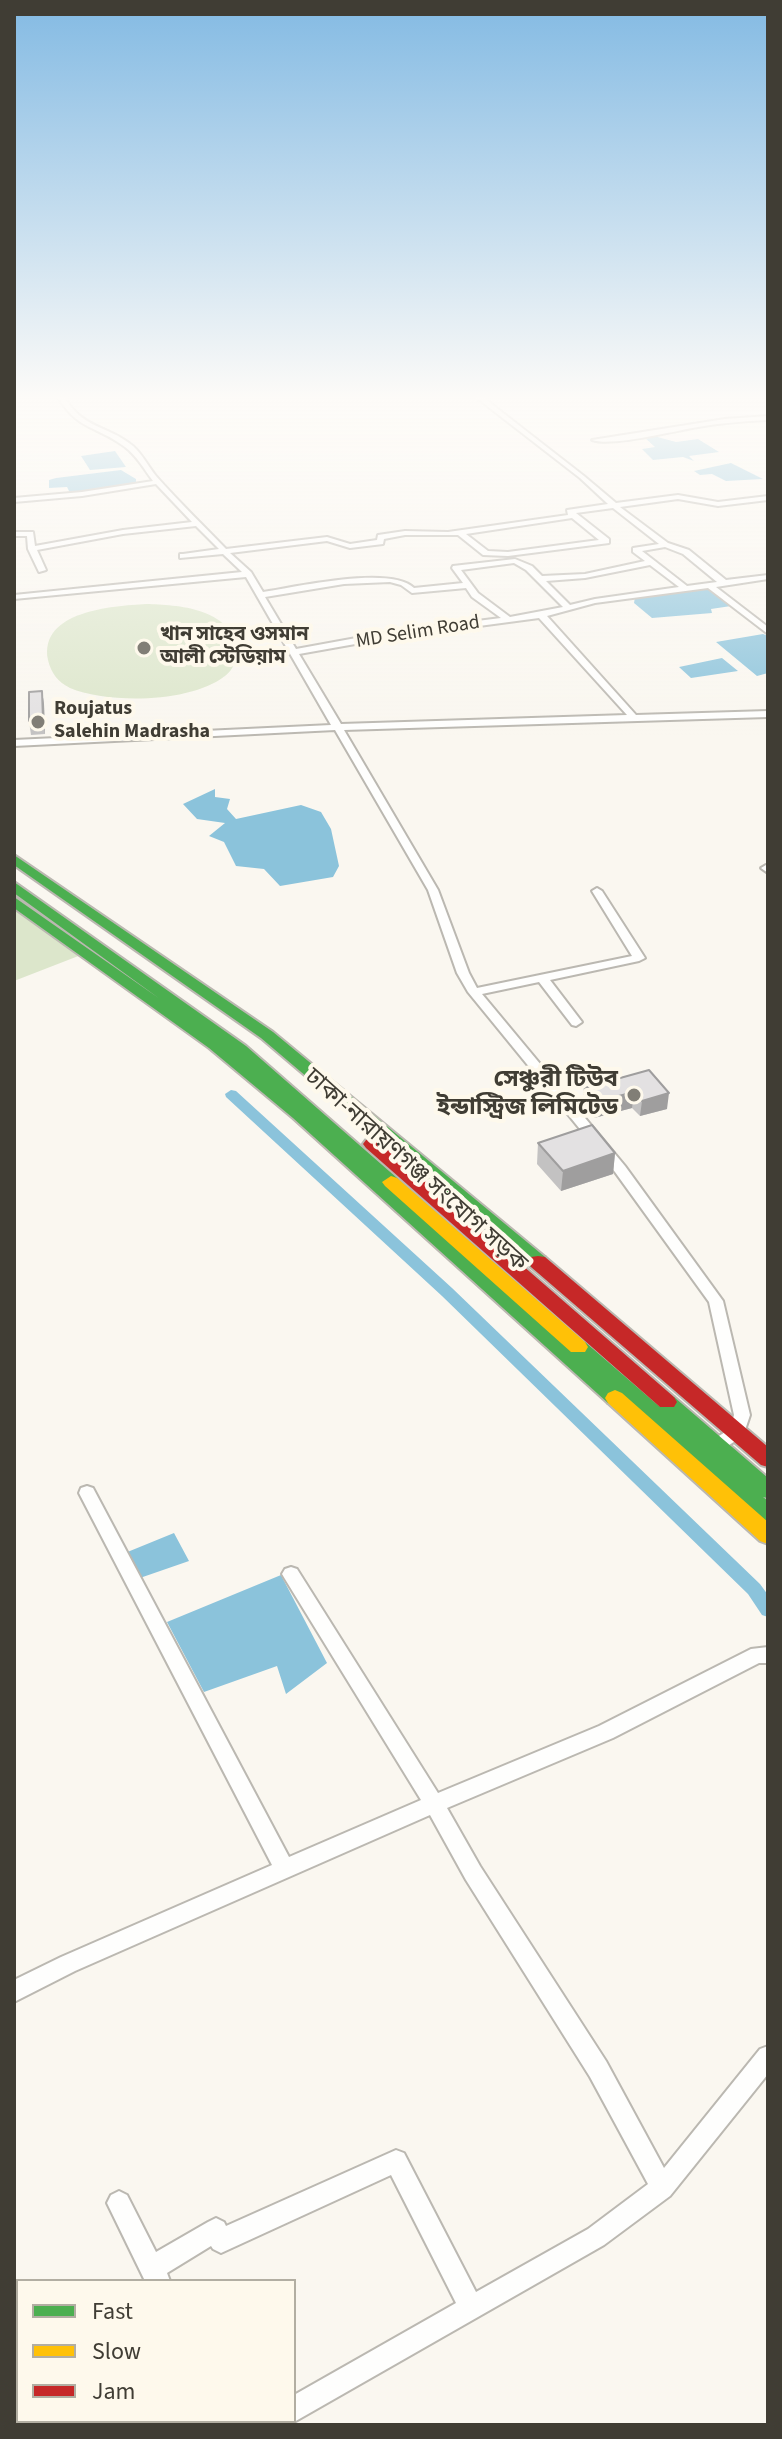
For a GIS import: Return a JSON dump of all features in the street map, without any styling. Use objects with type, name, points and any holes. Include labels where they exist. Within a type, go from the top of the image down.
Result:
[{"type":"main road","points":[[14,859],[267,1035],[405,1148],[768,1459]]},
{"type":"main road","name":"ঢাকা-নারায়ণগঞ্জ সংযোগ সড়ক","points":[[14,874],[267,1053],[768,1490]]},
{"type":"main road","name":"ঢাকা-নারায়ণগঞ্জ সংযোগ সড়ক","points":[[14,886],[240,1049],[768,1514]]},
{"type":"main road","points":[[14,901],[215,1045],[299,1114],[768,1535]]},
{"type":"street","points":[[183,509],[248,574],[261,595],[433,890],[463,973],[474,992],[620,1169],[716,1301],[742,1415],[737,1432],[717,1445]]},
{"type":"street","points":[[508,619],[475,595],[456,568],[606,541],[570,512],[607,509]]},
{"type":"street","points":[[617,509],[665,545],[686,552],[725,584]]},
{"type":"street","points":[[183,556],[333,539],[350,546],[380,542],[381,537],[405,533],[460,533],[574,516]]},
{"type":"street","points":[[32,549],[123,532],[197,524]]},
{"type":"street","points":[[460,533],[486,553],[510,557],[529,568],[567,606]]},
{"type":"street","points":[[14,534],[30,534],[32,549],[42,570]]},
{"type":"street","points":[[665,545],[636,550],[685,588]]},
{"type":"street","points":[[540,579],[585,576],[651,562]]},
{"type":"street","points":[[14,597],[152,586],[248,574]]},
{"type":"street","name":"MD Selim Road","points":[[295,652],[541,615],[567,606],[768,577]]},
{"type":"street","points":[[261,595],[390,580],[404,583],[412,591],[469,585]]},
{"type":"street","points":[[709,585],[768,631]]},
{"type":"street","points":[[541,615],[633,717]]},
{"type":"street","points":[[14,743],[339,727],[768,714]]},
{"type":"street","points":[[474,992],[639,958],[597,891]]},
{"type":"street","points":[[542,978],[576,1022]]},
{"type":"street","points":[[87,1493],[285,1870]]},
{"type":"street","points":[[291,1574],[435,1805],[473,1873],[598,2069],[662,2188]]},
{"type":"street","points":[[14,1991],[68,1964],[606,1732],[757,1655],[768,1655]]},
{"type":"street","points":[[296,2408],[596,2237],[662,2188],[768,2057]]},
{"type":"street","points":[[119,2203],[155,2274],[216,2230],[221,2241],[396,2161],[472,2309]]},
{"type":"green space","points":[[146,604],[187,608],[214,617],[232,635],[236,660],[230,671],[210,685],[192,692],[149,698],[105,697],[86,693],[70,688],[56,677],[48,660],[48,644],[55,631],[66,621],[98,610]]},
{"type":"green space","points":[[14,888],[99,948],[14,981]]},
{"type":"water","points":[[687,589],[711,589],[731,606],[711,609],[712,613],[652,618],[634,603],[635,597]]},
{"type":"water","points":[[763,634],[768,636],[768,673],[757,676],[716,642]]},
{"type":"water","points":[[722,658],[738,671],[691,678],[679,667]]},
{"type":"water","points":[[215,789],[215,797],[230,799],[227,809],[236,819],[301,805],[321,812],[331,829],[339,866],[333,877],[280,886],[264,869],[236,866],[224,842],[209,836],[225,823],[197,819],[183,804]]},
{"type":"water","points":[[174,1533],[189,1561],[137,1579],[125,1553]]},
{"type":"water","points":[[281,1575],[327,1663],[286,1694],[277,1666],[204,1692],[167,1622]]},
{"type":"building","points":[[42,691],[43,720],[29,721],[29,692]]},
{"type":"building","points":[[649,1070],[669,1093],[642,1101],[634,1092],[596,1102],[584,1088]]},
{"type":"building","points":[[592,1125],[615,1153],[563,1171],[538,1143]]},
{"type":"waterway","points":[[231,1094],[447,1292],[754,1589],[768,1610]]},
{"type":"traffic: fast","points":[[14,859],[267,1035],[538,1262]]},
{"type":"traffic: fast","points":[[14,886],[240,1049],[391,1182]]},
{"type":"traffic: fast","points":[[14,901],[215,1045],[299,1114],[615,1398]]},
{"type":"traffic: fast","points":[[578,1347],[768,1514]]},
{"type":"traffic: fast","points":[[667,1402],[768,1490]]},
{"type":"traffic: slow","points":[[391,1182],[578,1347]]},
{"type":"traffic: slow","points":[[615,1398],[768,1535]]},
{"type":"traffic: jam","points":[[372,1144],[667,1402]]},
{"type":"traffic: jam","points":[[538,1262],[768,1459]]},
{"type":"place","name":"খান সাহেব ওসমান আলী স্টেডিয়াম","points":[[144,648]]},
{"type":"place","name":"Roujatus Salehin Madrasha","points":[[38,722]]},
{"type":"place","name":"সেঞ্চুরী টিউব ইন্ডাস্ট্রিজ লিমিটেড","points":[[634,1095]]}]
